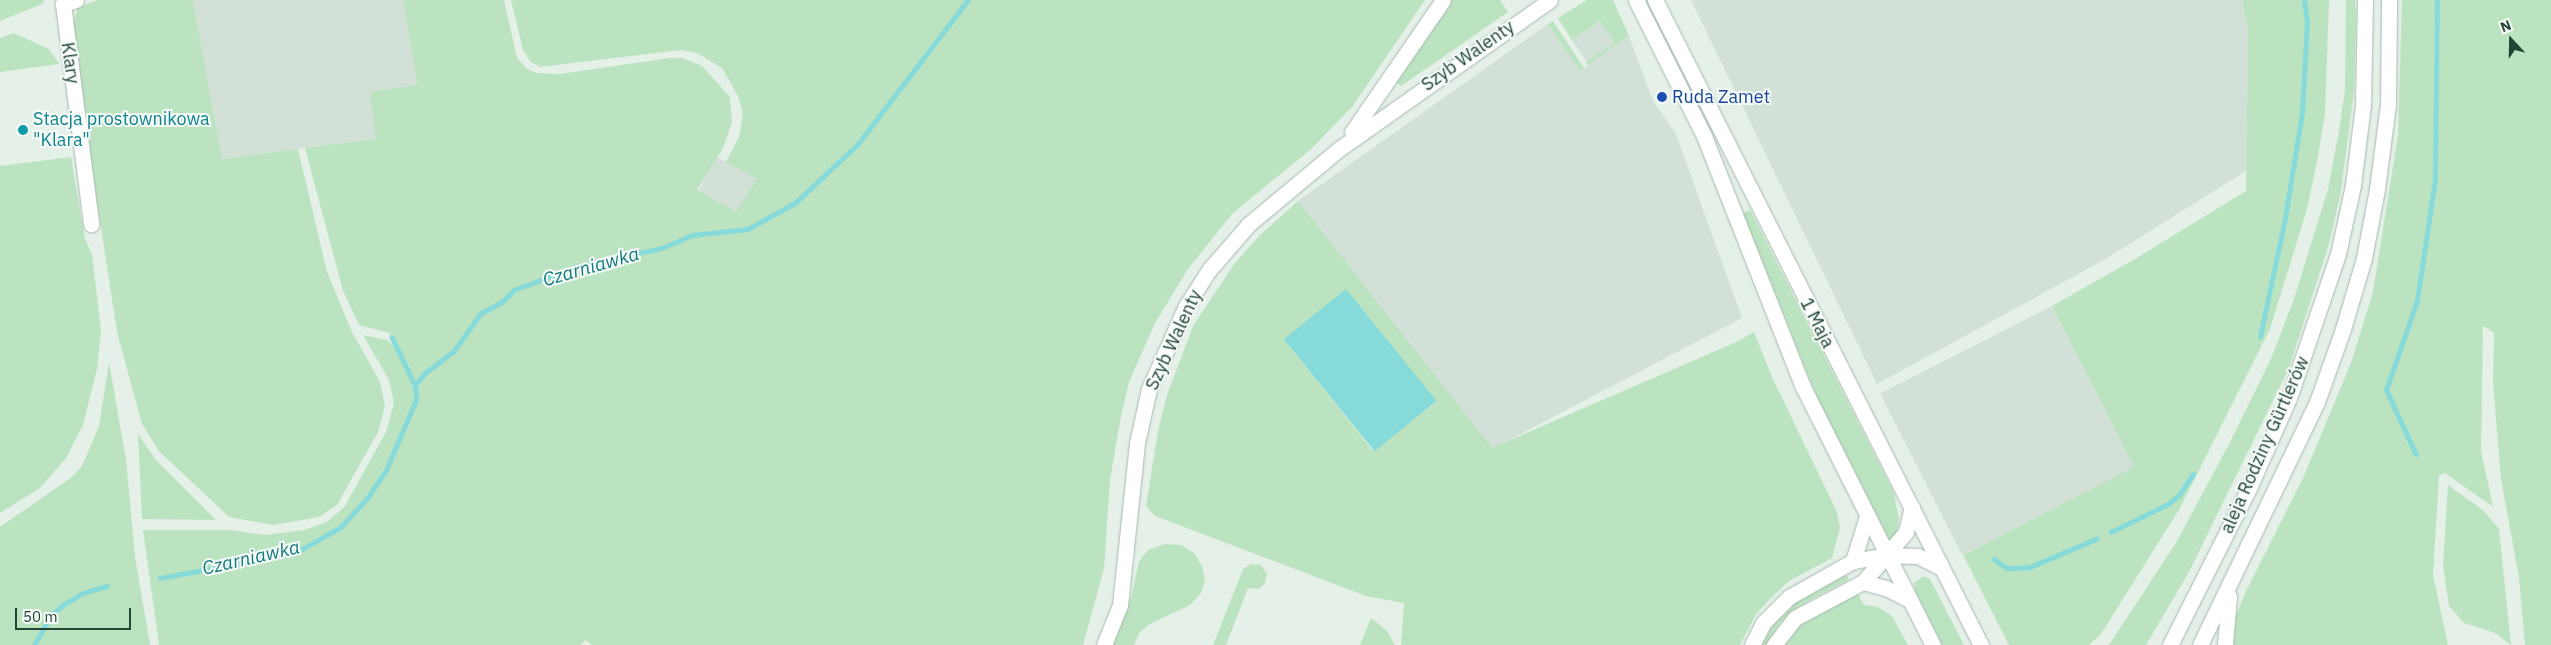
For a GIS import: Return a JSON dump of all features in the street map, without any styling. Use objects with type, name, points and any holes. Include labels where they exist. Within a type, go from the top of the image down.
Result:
[{"type":"street","name":"Klary","points":[[76,0],[63,4],[91,224]]},
{"type":"street","name":"Szyb Walenty","points":[[1339,149],[1385,89],[1443,0]]},
{"type":"street","name":"Szyb Walenty","points":[[1104,645],[1122,598],[1137,443],[1149,389],[1186,306],[1209,270],[1249,224],[1339,149],[1550,0]]},
{"type":"street","name":"1 Maja","points":[[1636,0],[1704,136],[1802,385],[1933,645]]},
{"type":"street","name":"1 Maja","points":[[1655,0],[1981,645]]},
{"type":"street","name":"aleja Rodziny Gürtlerów","points":[[2170,645],[2249,488],[2289,398],[2338,254],[2353,185],[2364,105],[2365,0]]},
{"type":"street","name":"aleja Rodziny Gürtlerów","points":[[2200,645],[2317,402],[2364,258],[2388,104],[2389,0]]},
{"type":"street","points":[[1774,645],[1795,618],[1864,582],[1906,532],[1912,507]]},
{"type":"street","points":[[1852,561],[1867,516]]},
{"type":"street","points":[[1752,645],[1763,623],[1789,597],[1852,561],[1887,555],[1918,556],[1942,568]]},
{"type":"street","points":[[1864,582],[1886,588],[1910,600]]},
{"type":"street","points":[[2225,645],[2231,582]]},
{"type":"shaded area","points":[[193,0],[403,0],[417,85],[377,139],[222,159]]},
{"type":"shaded area","points":[[1691,0],[2242,0],[2248,29],[2246,171],[2104,260],[1877,384]]},
{"type":"shaded area","points":[[1600,21],[1615,43],[1587,62],[1572,40]]},
{"type":"shaded area","points":[[1548,24],[1580,71],[1629,36],[1653,101],[1676,134],[1742,318],[1492,449],[1298,201]]},
{"type":"shaded area","points":[[717,157],[757,179],[738,213],[698,191]]},
{"type":"shaded area","points":[[2052,306],[2134,467],[1962,555],[1880,394]]},
{"type":"green space","points":[[0,0],[44,0],[42,4],[0,21]]},
{"type":"green space","points":[[98,0],[193,0],[222,159],[298,149],[327,272],[352,332],[380,382],[385,406],[378,432],[337,505],[319,517],[273,525],[229,517],[159,451],[142,424],[117,332],[71,31],[78,7]]},
{"type":"green space","points":[[403,0],[504,0],[517,58],[527,69],[536,73],[560,74],[670,58],[682,58],[702,66],[730,97],[732,122],[723,148],[697,190],[736,212],[757,179],[726,162],[739,137],[743,114],[738,96],[722,68],[697,53],[681,50],[540,67],[531,62],[523,50],[511,0],[1425,0],[1352,107],[1311,149],[1232,214],[1188,269],[1155,323],[1129,382],[1121,416],[1110,480],[1104,569],[1083,645],[592,645],[585,640],[581,645],[159,645],[143,530],[229,530],[265,535],[304,530],[327,522],[345,506],[386,432],[394,403],[389,380],[363,335],[387,340],[398,349],[389,333],[359,325],[343,291],[305,148],[376,139],[370,92],[417,85]]},
{"type":"green space","points":[[1450,0],[1500,0],[1508,12],[1401,86],[1396,82],[1407,61]]},
{"type":"green space","points":[[1587,0],[1613,0],[1629,36],[1588,65],[1586,62],[1615,43],[1600,21],[1572,40],[1558,18]]},
{"type":"green space","points":[[2242,0],[2329,0],[2325,114],[2317,162],[2307,209],[2270,329],[2180,508],[2101,634],[2089,645],[2009,645],[1963,555],[2134,467],[2052,306],[2135,259],[2246,191],[2248,29]]},
{"type":"green space","points":[[2346,0],[2355,0],[2356,18],[2354,91],[2341,191],[2329,244],[2289,368],[2190,570],[2146,645],[2109,645],[2176,543],[2228,446],[2271,359],[2294,299],[2328,189],[2338,137],[2345,90]]},
{"type":"green space","points":[[2402,0],[2551,0],[2551,645],[2525,645],[2519,578],[2501,479],[2493,383],[2494,333],[2483,326],[2481,451],[2493,507],[2445,473],[2439,476],[2433,575],[2448,645],[2232,645],[2236,616],[2245,593],[2303,478],[2351,363],[2373,292],[2398,135]]},
{"type":"green space","points":[[1553,21],[1584,68],[1580,71],[1548,24]]},
{"type":"green space","points":[[14,33],[49,49],[59,64],[0,72],[0,38]]},
{"type":"green space","points":[[71,157],[85,239],[92,254],[101,330],[97,369],[83,425],[66,458],[40,488],[0,513],[0,166]]},
{"type":"green space","points":[[1298,201],[1492,448],[1734,343],[1754,332],[1772,377],[1837,512],[1840,528],[1832,558],[1789,581],[1772,597],[1756,614],[1740,645],[1401,645],[1404,603],[1366,596],[1155,516],[1146,506],[1158,431],[1167,395],[1193,326],[1235,263],[1259,236]],"holes":[[[1283,338],[1437,401],[1373,451]]]},
{"type":"green space","points":[[1750,210],[1894,493],[1899,520],[1897,533],[1890,542],[1816,395],[1743,213]]},
{"type":"green space","points":[[109,362],[126,460],[135,557],[150,645],[0,645],[0,527],[72,477],[82,466],[99,426]]},
{"type":"green space","points":[[138,434],[156,460],[216,520],[142,519]]},
{"type":"green space","points":[[2448,485],[2484,511],[2499,529],[2511,645],[2495,633],[2464,623],[2449,606],[2443,566]]},
{"type":"green space","points":[[1165,544],[1181,545],[1194,553],[1202,566],[1205,580],[1201,593],[1190,605],[1148,625],[1139,633],[1134,645],[1112,645],[1131,598],[1139,561],[1148,550]]},
{"type":"green space","points":[[1251,564],[1261,565],[1267,574],[1265,583],[1259,589],[1248,588],[1226,645],[1213,645],[1243,569]]},
{"type":"green space","points":[[1846,574],[1849,579],[1796,608],[1780,623],[1766,645],[1761,645],[1776,620],[1794,603]]},
{"type":"green space","points":[[1924,576],[1930,579],[1964,645],[1942,645],[1915,591],[1914,583]]},
{"type":"green space","points":[[1857,593],[1864,605],[1878,607],[1892,616],[1908,645],[1782,645],[1802,621]]},
{"type":"green space","points":[[1371,618],[1387,631],[1395,645],[1360,645]]},
{"type":"water","points":[[1346,289],[1437,401],[1374,451],[1284,339]]},
{"type":"waterway","name":"Czarniawka","points":[[160,578],[277,556],[302,549],[341,527],[369,496],[387,468],[416,400],[415,385],[425,373],[453,352],[481,313],[502,302],[514,290],[575,267],[662,248],[693,235],[748,229],[795,203],[857,145],[968,0]]},
{"type":"waterway","points":[[2260,337],[2285,218],[2302,113],[2307,22],[2304,0]]},
{"type":"waterway","points":[[2416,455],[2386,390],[2417,301],[2435,179],[2437,0]]},
{"type":"waterway","points":[[392,337],[415,385]]},
{"type":"waterway","points":[[2111,532],[2168,504],[2179,495],[2193,474]]},
{"type":"waterway","points":[[1994,559],[2007,568],[2030,567],[2096,539]]},
{"type":"waterway","name":"Czarniawka","points":[[34,645],[52,614],[63,605],[83,593],[107,586]]},
{"type":"place","name":"Ruda Zamet","points":[[1662,97]]},
{"type":"place","name":"Stacja prostownikowa \"Klara\"","points":[[23,130]]}]
